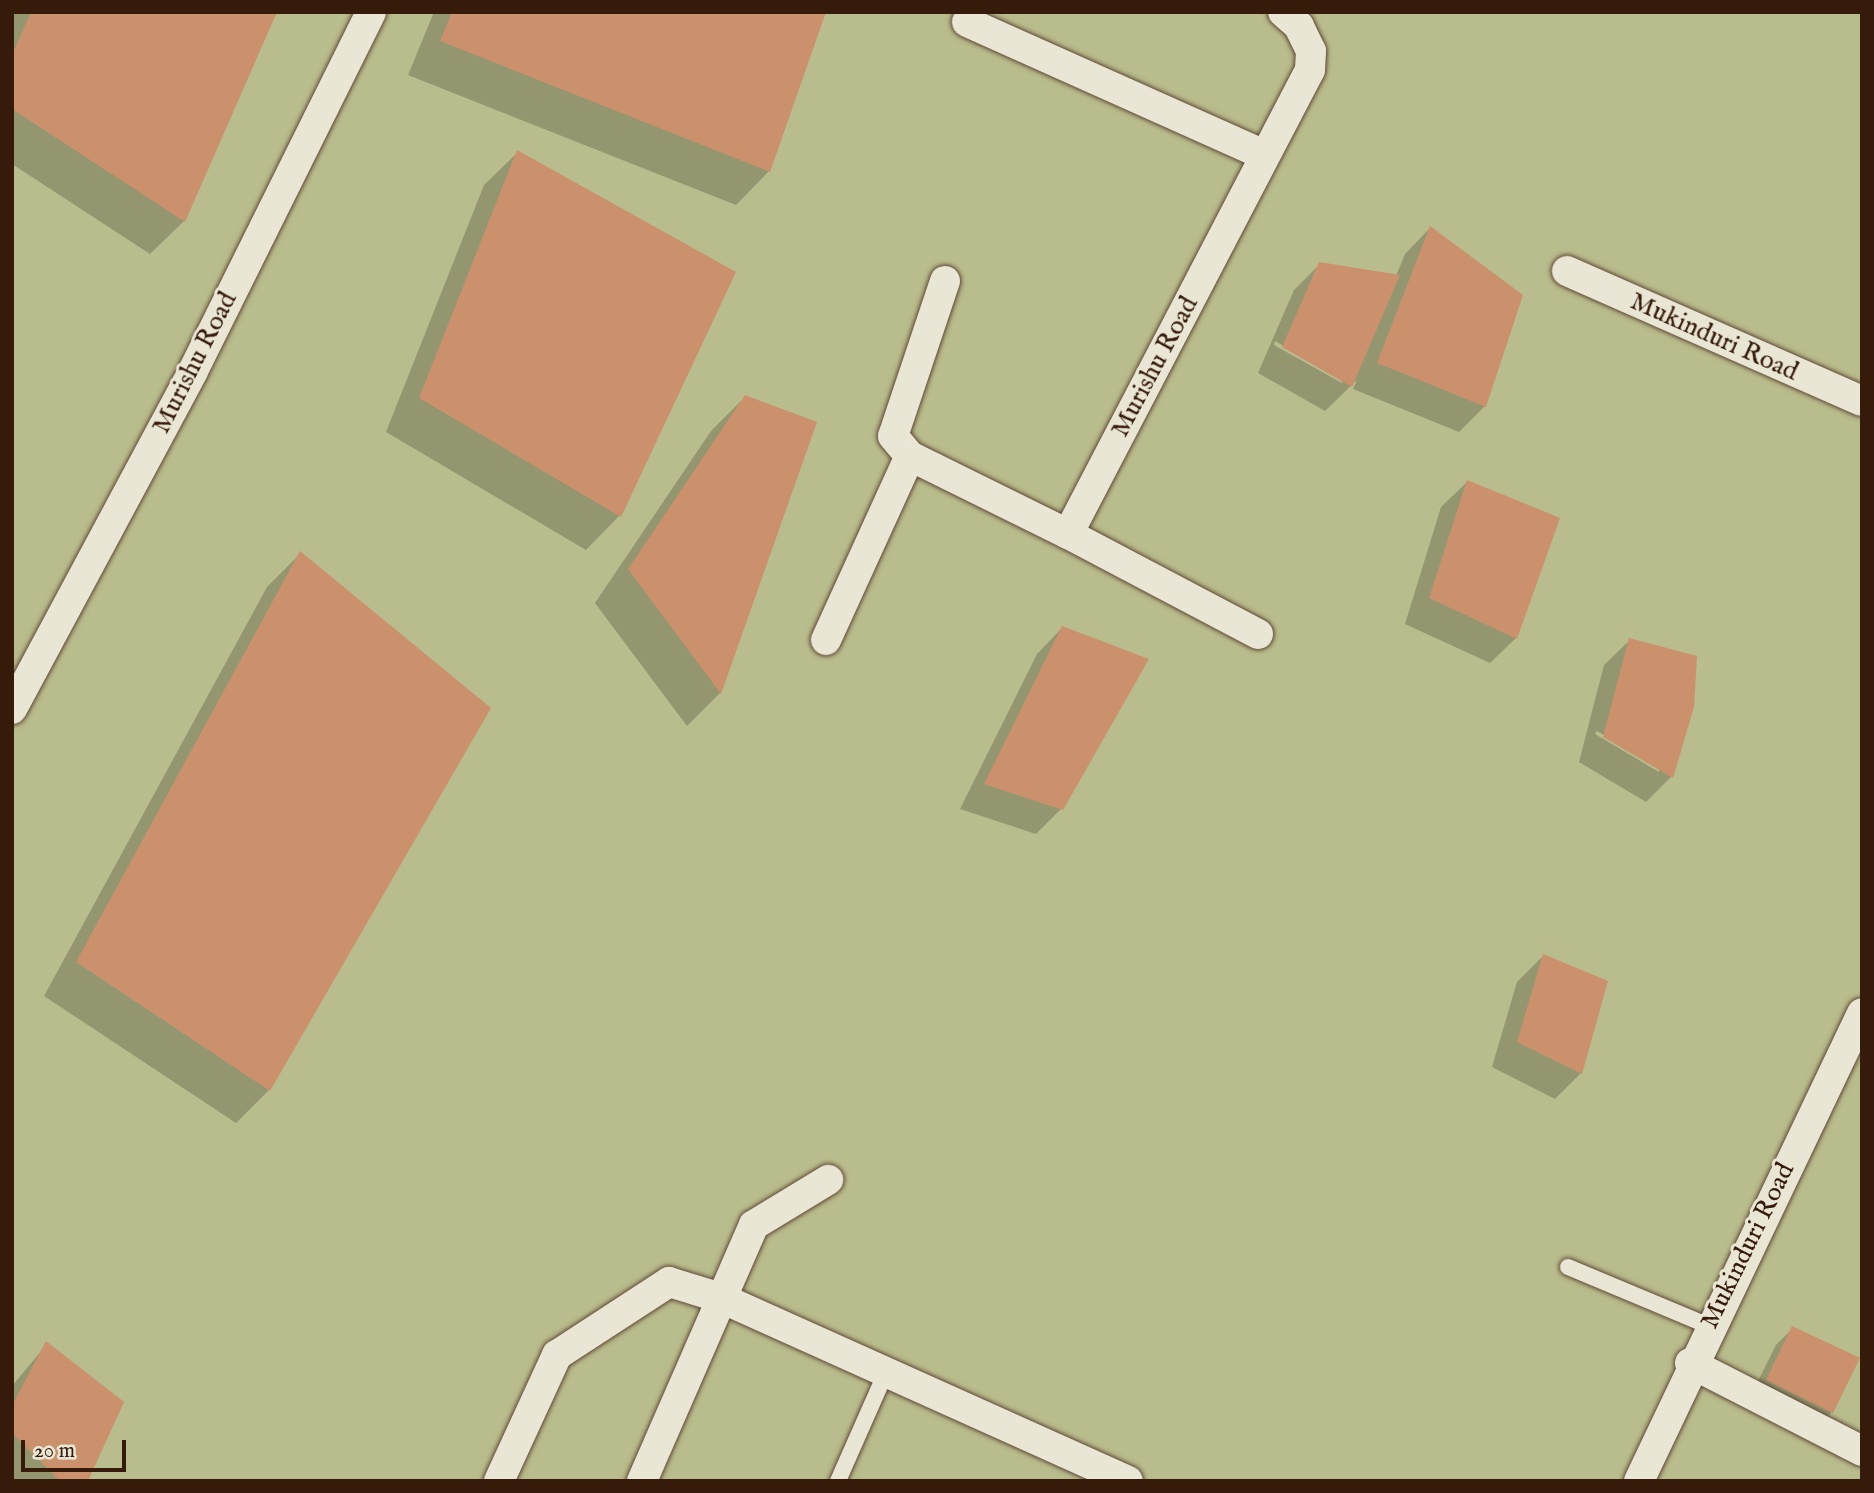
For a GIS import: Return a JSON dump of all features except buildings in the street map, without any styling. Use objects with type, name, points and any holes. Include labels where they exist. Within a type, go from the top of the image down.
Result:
[{"type":"street","name":"Murishu Road","points":[[12,709],[193,371],[371,12]]},
{"type":"street","name":"Murishu Road","points":[[1068,534],[1310,70],[1311,51],[1299,26],[1283,12]]},
{"type":"street","points":[[967,22],[1265,155]]},
{"type":"street","name":"Mukinduri Road","points":[[1567,271],[1862,401]]},
{"type":"street","points":[[945,281],[892,427],[910,456],[1068,534],[1258,634]]},
{"type":"street","points":[[826,640],[910,456]]},
{"type":"street","name":"Mukinduri Road","points":[[1639,1481],[1690,1363],[1862,1013]]},
{"type":"street","points":[[642,1481],[754,1225],[828,1180]]},
{"type":"street","points":[[499,1481],[557,1355],[669,1282],[721,1298],[955,1400],[1128,1481]]},
{"type":"street","points":[[1690,1363],[1862,1451]]},
{"type":"lane","points":[[1568,1267],[1709,1326]]},
{"type":"lane","points":[[838,1481],[887,1370]]},
{"type":"green space","points":[[12,12],[1862,12],[1862,1481],[12,1481]]}]
